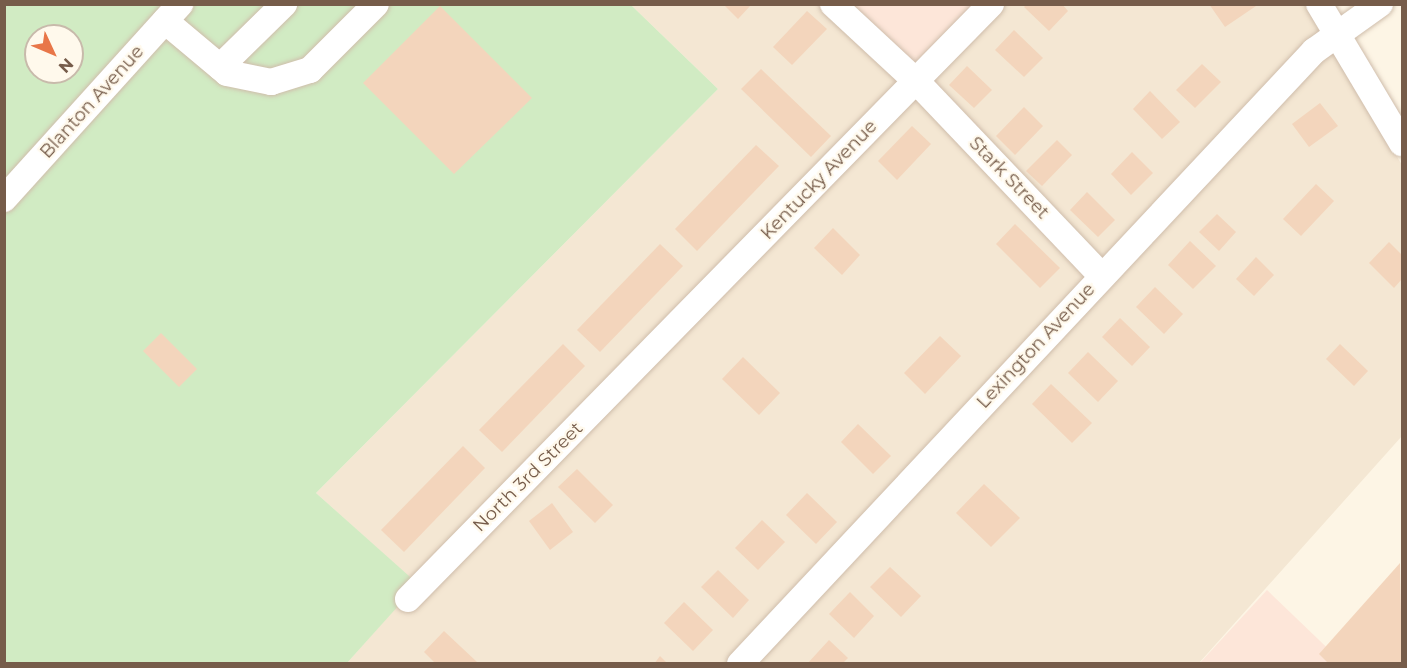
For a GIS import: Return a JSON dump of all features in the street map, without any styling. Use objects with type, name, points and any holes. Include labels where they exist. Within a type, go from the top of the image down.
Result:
[{"type":"street","points":[[220,67],[284,4]]},
{"type":"street","points":[[172,13],[227,73],[271,82],[310,70],[376,4]]},
{"type":"street","name":"Stark Street","points":[[834,4],[916,81],[1101,275]]},
{"type":"street","name":"Kentucky Avenue","points":[[648,355],[991,4]]},
{"type":"street","points":[[1318,4],[1402,143]]},
{"type":"street","name":"Lexington Avenue","points":[[740,663],[1101,275],[1314,51],[1336,33],[1380,4]]},
{"type":"street","name":"Blanton Avenue","points":[[4,199],[172,13]]},
{"type":"street","name":"North 3rd Street","points":[[408,599],[648,355]]},
{"type":"shaded area","points":[[631,5],[1307,5],[1402,165],[1402,436],[1199,663],[347,663],[417,584],[316,493],[718,89]]},
{"type":"shaded area","points":[[827,5],[988,5],[913,85]]},
{"type":"shaded area","points":[[1267,590],[1343,663],[1199,664]]},
{"type":"green space","points":[[4,5],[631,5],[718,89],[316,493],[418,584],[347,663],[5,663]]},
{"type":"building","points":[[723,4],[752,4],[738,19]]},
{"type":"building","points":[[1027,4],[1062,4],[1068,11],[1049,31],[1024,7]]},
{"type":"building","points":[[1209,4],[1259,4],[1225,27]]},
{"type":"building","points":[[440,6],[532,98],[454,174],[363,83]]},
{"type":"building","points":[[807,11],[827,29],[792,65],[773,47]]},
{"type":"building","points":[[1014,30],[1043,58],[1024,77],[995,50]]},
{"type":"building","points":[[1202,64],[1221,82],[1195,108],[1176,90]]},
{"type":"building","points":[[967,66],[992,90],[974,108],[949,85]]},
{"type":"building","points":[[761,69],[831,136],[811,157],[741,89]]},
{"type":"building","points":[[1150,91],[1180,122],[1162,139],[1133,109]]},
{"type":"building","points":[[1320,103],[1338,126],[1309,147],[1292,124]]},
{"type":"building","points":[[1024,107],[1043,126],[1015,155],[996,136]]},
{"type":"building","points":[[912,126],[931,144],[897,180],[878,161]]},
{"type":"building","points":[[1057,140],[1072,155],[1042,186],[1026,171]]},
{"type":"building","points":[[756,145],[779,166],[697,251],[675,229]]},
{"type":"building","points":[[1132,152],[1153,173],[1131,195],[1111,174]]},
{"type":"building","points":[[1316,184],[1334,201],[1301,236],[1283,219]]},
{"type":"building","points":[[1087,192],[1115,220],[1098,237],[1070,210]]},
{"type":"building","points":[[1217,214],[1236,232],[1219,251],[1199,232]]},
{"type":"building","points":[[1015,224],[1060,268],[1040,288],[996,244]]},
{"type":"building","points":[[833,228],[860,255],[842,275],[814,248]]},
{"type":"building","points":[[1190,241],[1216,266],[1193,289],[1168,265]]},
{"type":"building","points":[[1389,242],[1402,255],[1402,279],[1394,288],[1369,263]]},
{"type":"building","points":[[660,244],[683,266],[600,352],[577,330]]},
{"type":"building","points":[[1256,257],[1274,275],[1254,296],[1236,279]]},
{"type":"building","points":[[1155,287],[1183,314],[1164,334],[1136,307]]},
{"type":"building","points":[[1120,318],[1150,347],[1132,366],[1102,337]]},
{"type":"building","points":[[161,333],[197,369],[179,387],[143,351]]},
{"type":"building","points":[[940,336],[961,356],[925,394],[904,373]]},
{"type":"building","points":[[563,344],[585,366],[502,452],[479,430]]},
{"type":"building","points":[[1340,344],[1368,371],[1354,386],[1326,359]]},
{"type":"building","points":[[1088,352],[1118,381],[1098,402],[1068,373]]},
{"type":"building","points":[[743,357],[780,393],[759,415],[722,379]]},
{"type":"building","points":[[1051,384],[1092,423],[1072,443],[1032,404]]},
{"type":"building","points":[[858,424],[891,456],[873,474],[841,442]]},
{"type":"building","points":[[463,446],[485,468],[404,552],[381,530]]},
{"type":"building","points":[[577,469],[613,505],[595,523],[558,487]]},
{"type":"building","points":[[984,484],[1020,518],[991,547],[956,513]]},
{"type":"building","points":[[807,493],[837,522],[816,544],[786,515]]},
{"type":"building","points":[[552,503],[573,532],[550,550],[529,521]]},
{"type":"building","points":[[762,520],[785,542],[758,570],[735,548]]},
{"type":"building","points":[[1400,563],[1402,664],[1329,664],[1319,654]]},
{"type":"building","points":[[890,567],[921,596],[901,617],[870,587]]},
{"type":"building","points":[[718,570],[749,600],[733,618],[701,587]]},
{"type":"building","points":[[850,592],[874,616],[854,638],[829,614]]},
{"type":"building","points":[[684,602],[713,630],[693,651],[664,623]]},
{"type":"building","points":[[444,631],[477,662],[476,664],[436,664],[424,652]]},
{"type":"building","points":[[829,640],[848,658],[842,664],[807,664]]},
{"type":"building","points":[[660,656],[668,664],[654,664]]}]
